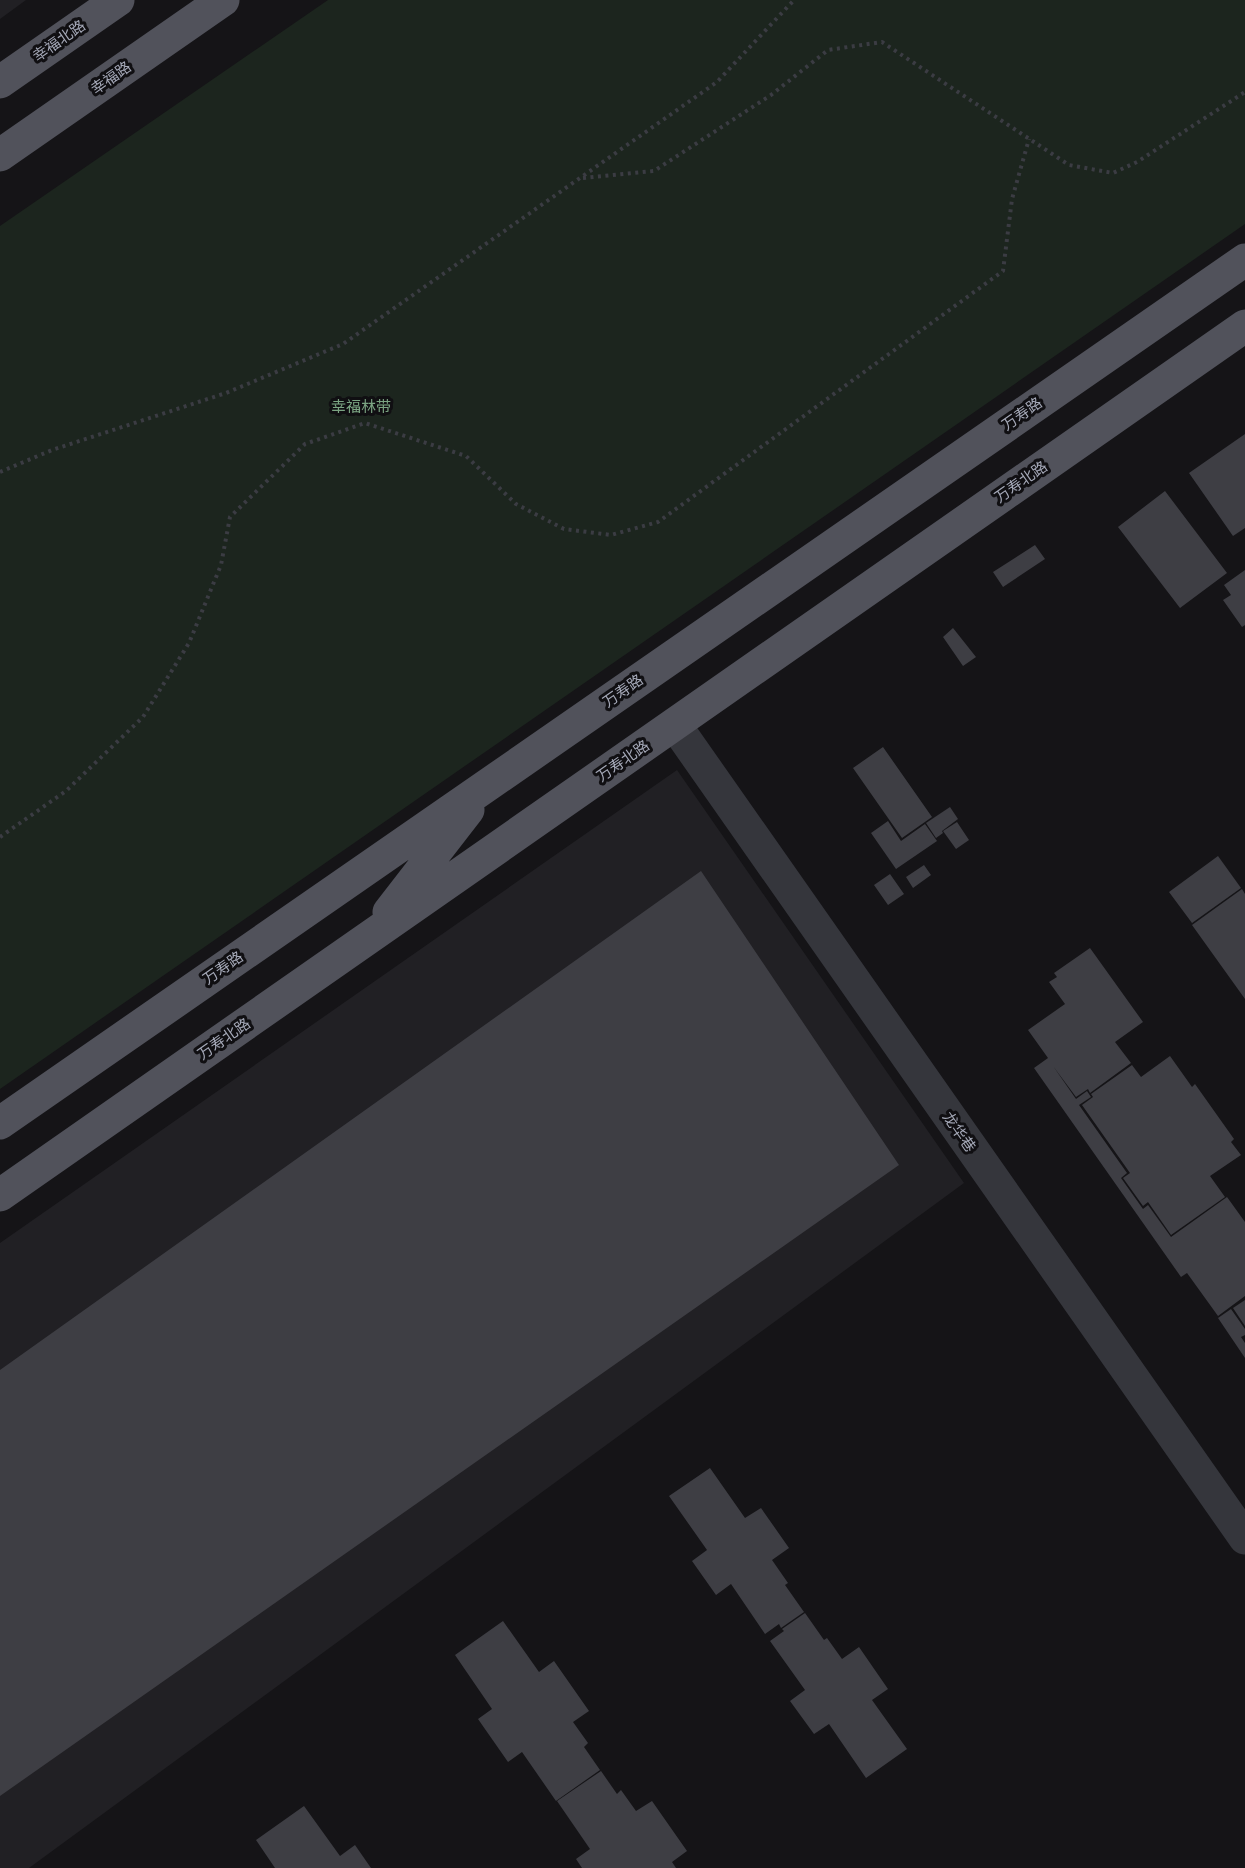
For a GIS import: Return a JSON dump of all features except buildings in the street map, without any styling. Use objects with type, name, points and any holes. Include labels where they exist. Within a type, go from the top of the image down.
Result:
[{"type":"main road","name":"幸福北路","points":[[0,82],[118,0]]},
{"type":"main road","name":"幸福路","points":[[0,155],[223,0]]},
{"type":"main road","name":"万寿路","points":[[0,1123],[1245,260]]},
{"type":"main road","name":"万寿北路","points":[[0,1195],[1245,326]]},
{"type":"main road","points":[[370,937],[487,786]]},
{"type":"street","name":"龙华巷","points":[[675,725],[1245,1538]]},
{"type":"path","points":[[0,472],[52,450],[226,393],[343,344],[717,82],[794,0]]},
{"type":"path","points":[[582,178],[654,171],[771,94],[828,50],[882,42],[1069,165],[1113,173],[1137,162],[1245,92]]},
{"type":"path","points":[[0,837],[66,791],[143,717],[189,643],[221,565],[230,517],[305,444],[365,423],[466,456],[516,504],[564,529],[611,535],[658,522],[1003,271],[1012,199],[1029,139]]},
{"type":"shaded area","points":[[0,0],[26,0],[0,19]]},
{"type":"shaded area","points":[[677,770],[964,1183],[29,1868],[0,1868],[0,1243]]},
{"type":"green space","name":"幸福林带","points":[[328,0],[1245,0],[1245,224],[0,1089],[0,226]]}]
